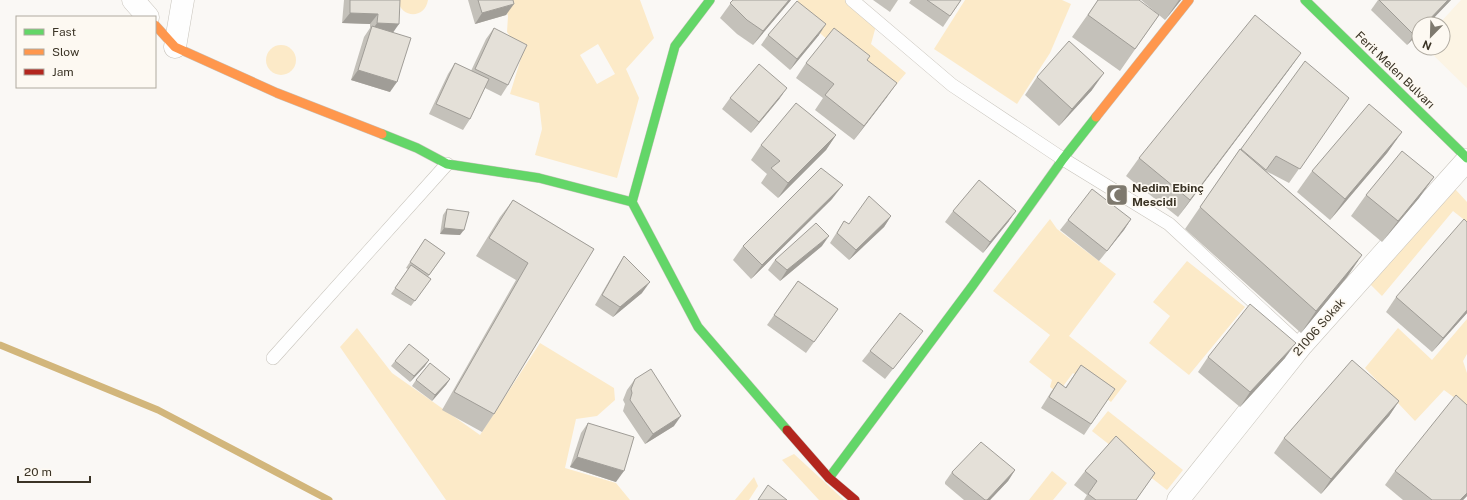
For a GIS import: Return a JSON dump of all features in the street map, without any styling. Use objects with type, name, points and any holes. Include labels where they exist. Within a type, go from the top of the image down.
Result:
[{"type":"street","points":[[133,0],[147,16]]},
{"type":"street","points":[[175,47],[183,0]]},
{"type":"street","points":[[710,0],[675,46],[632,202],[698,327],[829,478],[855,500]]},
{"type":"street","points":[[829,478],[973,285],[1063,159],[1189,0]]},
{"type":"street","name":"Ferit Melen Bulvarı","points":[[1305,0],[1467,159]]},
{"type":"street","points":[[156,26],[175,47],[277,92],[417,148],[447,164],[539,178],[632,202]]},
{"type":"street","name":"21006 Sokak","points":[[1178,500],[1301,346],[1467,159]]},
{"type":"lane","points":[[852,0],[952,85],[1063,159],[1170,224],[1301,346]]},
{"type":"lane","points":[[273,358],[447,164]]},
{"type":"shaded area","points":[[398,0],[428,0],[422,11],[413,14],[404,11]]},
{"type":"shaded area","points":[[503,0],[640,0],[654,38],[626,69],[639,98],[617,178],[535,155],[542,129],[539,103],[510,94],[522,55],[507,32],[508,16]],"holes":[[[598,44],[615,74],[597,84],[580,55]]]},
{"type":"shaded area","points":[[798,0],[846,0],[876,26],[871,44],[906,73],[890,92],[797,14]]},
{"type":"shaded area","points":[[965,0],[1062,0],[1071,4],[1050,53],[1017,104],[934,49]]},
{"type":"shaded area","points":[[1461,0],[1467,0],[1467,88],[1434,56],[1451,56],[1451,16],[1446,16]]},
{"type":"shaded area","points":[[281,45],[292,49],[296,60],[292,71],[281,75],[270,71],[266,60],[270,49]]},
{"type":"shaded area","points":[[1455,189],[1467,202],[1467,222],[1453,211],[1382,296],[1370,284]]},
{"type":"shaded area","points":[[1050,219],[1057,229],[1116,274],[1069,336],[1127,381],[1111,402],[1073,373],[1058,393],[1050,387],[1052,380],[1029,362],[1050,335],[993,291]]},
{"type":"shaded area","points":[[1187,261],[1245,307],[1189,375],[1149,343],[1170,316],[1153,302]]},
{"type":"shaded area","points":[[1467,319],[1467,354],[1463,361],[1467,373],[1467,407],[1444,390],[1415,421],[1365,368],[1398,328],[1432,360]]},
{"type":"shaded area","points":[[357,328],[392,373],[480,435],[540,343],[614,388],[615,400],[597,416],[576,419],[565,468],[616,483],[630,500],[446,500],[340,347]]},
{"type":"shaded area","points":[[1108,411],[1183,470],[1167,490],[1092,431]]},
{"type":"shaded area","points":[[794,454],[844,500],[819,500],[782,460]]},
{"type":"shaded area","points":[[1052,471],[1067,483],[1053,500],[1029,500]]},
{"type":"shaded area","points":[[754,477],[758,486],[749,500],[735,500]]},
{"type":"building","points":[[350,0],[400,0],[399,24],[377,23],[378,14],[350,13]]},
{"type":"building","points":[[478,0],[513,0],[514,4],[482,13]]},
{"type":"building","points":[[733,0],[789,0],[763,31],[747,20],[730,3]]},
{"type":"building","points":[[927,0],[961,0],[950,16]]},
{"type":"building","points":[[1098,0],[1139,0],[1159,15],[1135,49],[1088,15]]},
{"type":"building","points":[[1379,0],[1448,0],[1433,16],[1411,16],[1411,32]]},
{"type":"building","points":[[797,1],[826,24],[797,59],[768,35]]},
{"type":"building","points":[[1255,15],[1301,53],[1190,200],[1139,158]]},
{"type":"building","points":[[372,26],[411,38],[397,82],[358,70]]},
{"type":"building","points":[[494,28],[527,45],[508,85],[475,69]]},
{"type":"building","points":[[834,28],[870,56],[867,60],[897,83],[864,126],[825,95],[834,84],[806,63]]},
{"type":"building","points":[[1069,41],[1104,73],[1072,109],[1037,77]]},
{"type":"building","points":[[1305,61],[1349,98],[1300,169],[1276,156],[1266,170],[1241,149]]},
{"type":"building","points":[[455,63],[489,79],[470,119],[436,104]]},
{"type":"building","points":[[759,64],[787,88],[759,122],[730,98]]},
{"type":"building","points":[[796,103],[836,135],[788,183],[771,168],[780,161],[761,145]]},
{"type":"building","points":[[1369,104],[1402,132],[1345,199],[1312,171]]},
{"type":"building","points":[[1240,149],[1362,255],[1316,311],[1200,207]]},
{"type":"building","points":[[1402,151],[1434,177],[1398,221],[1366,195]]},
{"type":"building","points":[[821,168],[843,185],[762,265],[743,246]]},
{"type":"building","points":[[979,180],[1016,211],[990,242],[953,211]]},
{"type":"building","points":[[1092,189],[1131,219],[1107,251],[1068,220]]},
{"type":"building","points":[[869,196],[891,216],[856,250],[837,233],[844,221],[849,224]]},
{"type":"building","points":[[513,200],[594,249],[494,414],[454,392],[528,263],[489,238]]},
{"type":"building","points":[[447,209],[469,212],[464,230],[444,228]]},
{"type":"building","points":[[1464,219],[1467,222],[1467,310],[1443,338],[1396,297]]},
{"type":"building","points":[[816,223],[829,236],[787,270],[775,260]]},
{"type":"building","points":[[425,239],[445,253],[429,275],[410,262]]},
{"type":"building","points":[[624,256],[650,282],[620,307],[602,295]]},
{"type":"building","points":[[411,265],[431,279],[415,301],[395,288]]},
{"type":"building","points":[[798,281],[838,309],[814,342],[774,315]]},
{"type":"building","points":[[1250,304],[1296,343],[1250,392],[1208,357]]},
{"type":"building","points":[[900,313],[923,331],[893,369],[870,351]]},
{"type":"building","points":[[409,344],[429,360],[414,376],[395,361]]},
{"type":"building","points":[[1352,360],[1399,401],[1331,479],[1284,438]]},
{"type":"building","points":[[430,363],[450,379],[435,395],[416,380]]},
{"type":"building","points":[[1081,365],[1115,389],[1091,424],[1049,397],[1058,382],[1066,388]]},
{"type":"building","points":[[651,369],[681,416],[653,434],[630,400],[632,393],[631,389],[635,379]]},
{"type":"building","points":[[1456,395],[1467,405],[1467,493],[1460,500],[1432,500],[1395,471]]},
{"type":"building","points":[[588,423],[634,437],[624,471],[577,457]]},
{"type":"building","points":[[1116,436],[1155,473],[1136,500],[1096,500],[1088,494],[1097,481],[1085,471]]},
{"type":"building","points":[[981,442],[1015,470],[987,500],[985,500],[952,472]]},
{"type":"building","points":[[768,485],[787,500],[758,500]]},
{"type":"waterway","points":[[0,345],[158,410],[329,500]]},
{"type":"traffic: fast","points":[[710,0],[675,46],[632,202],[698,327],[787,430]]},
{"type":"traffic: fast","points":[[1305,0],[1467,158]]},
{"type":"traffic: fast","points":[[829,478],[973,285],[1063,159],[1096,117]]},
{"type":"traffic: fast","points":[[382,134],[417,148],[447,164],[539,178],[632,202]]},
{"type":"traffic: slow","points":[[1096,117],[1189,0]]},
{"type":"traffic: slow","points":[[156,26],[175,47],[277,93],[382,134]]},
{"type":"traffic: jam","points":[[787,430],[829,478],[855,500]]},
{"type":"place","name":"Nedim Ebinç Mescidi","points":[[1117,195]]}]
